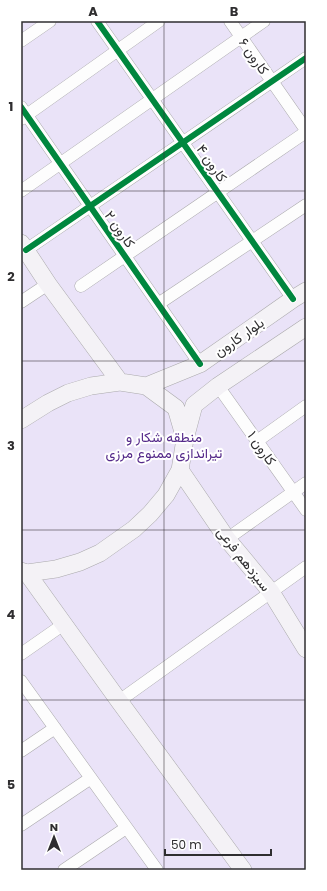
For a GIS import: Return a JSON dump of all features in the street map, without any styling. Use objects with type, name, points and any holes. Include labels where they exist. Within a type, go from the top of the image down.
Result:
[{"type":"main road","points":[[23,247],[48,284],[120,382]]},
{"type":"main road","name":"بلوار کارون","points":[[146,386],[200,364],[299,295]]},
{"type":"main road","name":"بلوار کارون","points":[[180,470],[185,439],[194,405],[218,386],[306,327]]},
{"type":"main road","points":[[21,420],[48,403],[68,393],[91,386],[120,382],[146,386],[176,408],[185,439]]},
{"type":"main road","points":[[24,572],[56,569],[80,562],[106,549],[134,530],[150,514],[166,495],[180,470]]},
{"type":"main road","name":"سیزدهم فرعی","points":[[180,470],[227,539],[271,592],[304,641]]},
{"type":"main road","points":[[24,572],[64,624],[243,870]]},
{"type":"street","points":[[21,41],[50,21]]},
{"type":"street","name":"کارون ۴","points":[[97,21],[252,241],[299,295]]},
{"type":"street","points":[[23,114],[159,21]]},
{"type":"street","name":"کارون ۶","points":[[230,21],[306,131]]},
{"type":"street","points":[[21,191],[264,21]]},
{"type":"street","points":[[23,247],[90,206],[306,58]]},
{"type":"street","name":"کارون ۲","points":[[23,114],[60,163],[200,364]]},
{"type":"street","points":[[81,286],[306,131]]},
{"type":"street","points":[[158,304],[306,205]]},
{"type":"street","points":[[21,302],[48,284]]},
{"type":"street","name":"کارون ۱","points":[[218,386],[306,510]]},
{"type":"street","points":[[257,441],[306,406]]},
{"type":"street","points":[[227,539],[306,483]]},
{"type":"street","points":[[119,701],[306,566]]},
{"type":"street","points":[[21,654],[64,624]]},
{"type":"street","points":[[21,681],[157,870]]},
{"type":"street","points":[[21,751],[55,728]]},
{"type":"street","points":[[21,825],[91,778]]},
{"type":"street","points":[[64,870],[126,828]]},
{"type":"green space","name":"منطقه شکار و تیراندازی ممنوع مرزی","points":[[21,21],[306,21],[306,870],[21,870]]},
{"type":"cycle path","points":[[97,21],[293,299]]},
{"type":"cycle path","points":[[26,250],[306,58]]},
{"type":"cycle path","points":[[21,107],[200,364]]}]
